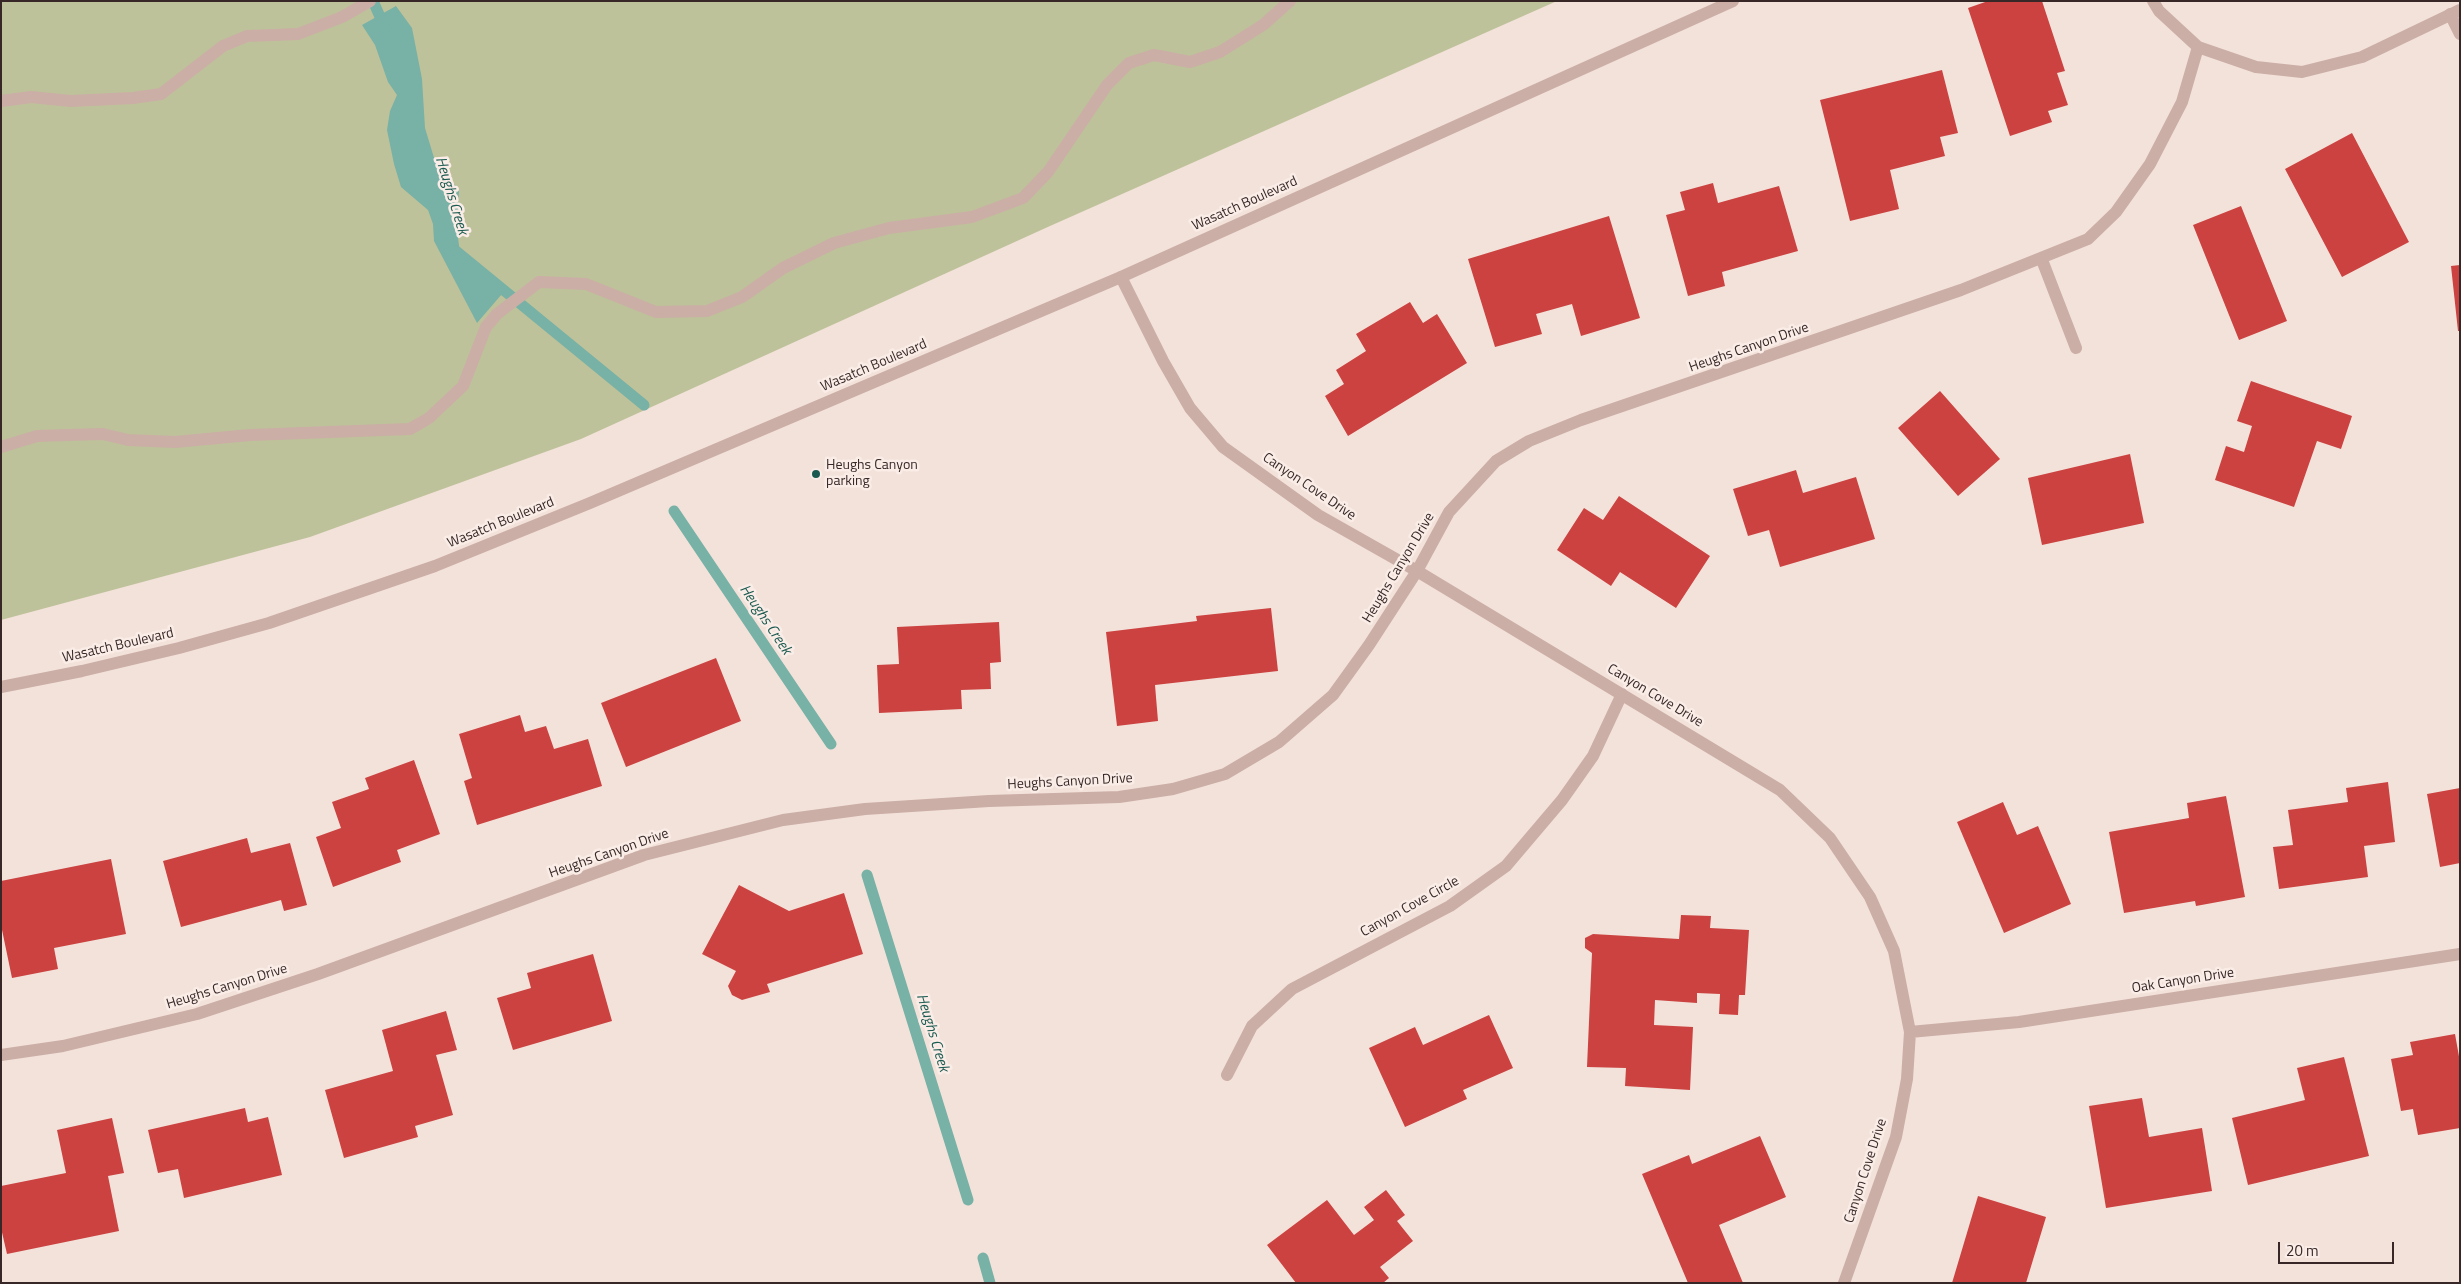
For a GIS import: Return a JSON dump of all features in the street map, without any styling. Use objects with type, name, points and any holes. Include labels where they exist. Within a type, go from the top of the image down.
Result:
[{"type":"street","points":[[1,447],[37,436],[103,434],[128,440],[174,442],[250,434],[410,429],[429,418],[463,386],[486,327],[497,314],[540,282],[586,284],[656,312],[707,310],[742,297],[783,268],[834,243],[889,228],[972,217],[1023,198],[1048,172],[1108,84],[1129,63],[1154,55],[1190,62],[1220,52],[1263,25],[1290,1]]},
{"type":"street","name":"Wasatch Boulevard","points":[[1,686],[82,671],[206,640],[354,596],[435,566],[1121,277],[1733,1]]},
{"type":"street","points":[[2153,1],[2159,11],[2198,47],[2256,68],[2302,72],[2362,57],[2455,12],[2460,34]]},
{"type":"street","points":[[1,101],[31,97],[71,102],[133,98],[161,94],[223,46],[247,36],[298,34],[342,17],[365,4]]},
{"type":"street","name":"Heughs Canyon Drive","points":[[1,1055],[63,1046],[197,1014],[318,974],[644,855],[783,820],[865,809],[989,800],[1119,797],[1173,789],[1225,774],[1279,742],[1333,695],[1370,645],[1417,571],[1449,512],[1496,461],[1529,441],[1581,420],[1906,310],[2042,260],[2088,239],[2116,212],[2150,164],[2182,102],[2198,47]]},
{"type":"street","points":[[2042,260],[2076,348]]},
{"type":"street","name":"Canyon Cove Drive","points":[[1121,277],[1162,361],[1190,408],[1223,447],[1318,515],[1417,571],[1780,790],[1830,838],[1870,897],[1894,951],[1910,1032],[1907,1079],[1896,1137],[1844,1283]]},
{"type":"street","name":"Canyon Cove Circle","points":[[1227,1075],[1252,1026],[1292,989],[1450,906],[1506,866],[1562,800],[1593,756],[1622,694]]},
{"type":"street","name":"Oak Canyon Drive","points":[[1910,1032],[2019,1022],[2460,954]]},
{"type":"green space","points":[[1,1],[1557,1],[1050,226],[581,439],[310,537],[1,620]]},
{"type":"water","points":[[396,6],[412,28],[422,79],[425,128],[435,161],[459,190],[457,230],[460,253],[481,273],[508,287],[477,323],[434,241],[433,224],[428,210],[401,187],[394,164],[387,130],[390,111],[397,95],[388,82],[375,45],[362,25]]},
{"type":"building","points":[[1988,1],[2042,1],[2065,71],[2057,73],[2068,105],[2048,111],[2052,122],[2010,136],[1968,8]]},
{"type":"building","points":[[1942,70],[1958,133],[1940,137],[1945,156],[1890,170],[1899,209],[1850,221],[1820,100]]},
{"type":"building","points":[[2352,133],[2409,242],[2342,277],[2285,169]]},
{"type":"building","points":[[1713,183],[1718,203],[1779,186],[1798,251],[1722,272],[1725,286],[1688,296],[1666,215],[1685,210],[1680,192]]},
{"type":"building","points":[[2241,206],[2287,321],[2239,340],[2193,225]]},
{"type":"building","points":[[1609,216],[1640,318],[1581,336],[1572,304],[1536,314],[1542,334],[1495,347],[1468,259]]},
{"type":"building","points":[[2460,265],[2460,331],[2458,331],[2451,266]]},
{"type":"building","points":[[1410,302],[1423,323],[1437,314],[1467,363],[1348,436],[1325,396],[1344,384],[1336,370],[1366,351],[1356,334]]},
{"type":"building","points":[[2251,381],[2352,416],[2341,449],[2317,441],[2294,507],[2215,480],[2226,446],[2244,452],[2252,426],[2237,421]]},
{"type":"building","points":[[1940,391],[2000,459],[1958,496],[1898,428]]},
{"type":"building","points":[[2130,454],[2144,523],[2042,545],[2028,478]]},
{"type":"building","points":[[1796,470],[1803,493],[1856,477],[1875,539],[1780,567],[1769,530],[1748,536],[1733,489]]},
{"type":"building","points":[[1619,496],[1710,556],[1676,608],[1620,572],[1611,586],[1557,550],[1584,508],[1603,520]]},
{"type":"building","points":[[1271,608],[1278,671],[1155,685],[1158,721],[1117,726],[1106,632],[1197,621],[1196,616]]},
{"type":"building","points":[[999,622],[1001,662],[990,663],[991,689],[961,690],[962,709],[879,713],[877,665],[899,664],[897,627]]},
{"type":"building","points":[[716,658],[741,721],[626,767],[601,703]]},
{"type":"building","points":[[520,715],[525,732],[546,726],[554,749],[588,739],[602,786],[477,825],[464,781],[472,778],[459,734]]},
{"type":"building","points":[[414,760],[440,834],[397,850],[401,862],[333,887],[316,837],[341,828],[332,802],[369,789],[365,778]]},
{"type":"building","points":[[2388,782],[2395,842],[2364,846],[2368,877],[2279,889],[2273,847],[2293,845],[2288,810],[2348,802],[2346,788]]},
{"type":"building","points":[[2460,788],[2460,863],[2440,867],[2427,794]]},
{"type":"building","points":[[2226,796],[2245,897],[2196,906],[2195,901],[2124,913],[2109,832],[2189,818],[2187,803]]},
{"type":"building","points":[[2003,802],[2017,835],[2038,826],[2071,904],[2004,933],[1957,822]]},
{"type":"building","points":[[247,838],[251,853],[290,843],[307,905],[284,911],[281,900],[181,927],[163,861]]},
{"type":"building","points":[[111,859],[126,934],[54,948],[58,969],[12,978],[1,925],[1,881]]},
{"type":"building","points":[[739,885],[789,911],[844,893],[863,954],[767,984],[770,992],[742,1000],[732,995],[728,986],[736,971],[702,954]]},
{"type":"building","points":[[1681,915],[1711,916],[1710,928],[1749,930],[1745,995],[1739,995],[1738,1015],[1719,1014],[1720,994],[1697,993],[1697,1003],[1655,1000],[1654,1025],[1693,1027],[1690,1090],[1625,1086],[1626,1068],[1587,1067],[1592,953],[1585,948],[1585,938],[1593,934],[1679,939]]},
{"type":"building","points":[[593,954],[612,1021],[513,1050],[497,998],[531,988],[527,973]]},
{"type":"building","points":[[446,1011],[457,1050],[436,1055],[453,1115],[415,1126],[418,1137],[344,1158],[325,1090],[393,1071],[382,1030]]},
{"type":"building","points":[[1489,1015],[1513,1068],[1463,1090],[1467,1099],[1405,1127],[1369,1048],[1415,1027],[1423,1045]]},
{"type":"building","points":[[2455,1034],[2460,1062],[2460,1128],[2418,1135],[2413,1109],[2401,1111],[2391,1059],[2413,1055],[2410,1042]]},
{"type":"building","points":[[2344,1057],[2369,1156],[2248,1185],[2232,1118],[2305,1100],[2297,1068]]},
{"type":"building","points":[[2142,1098],[2149,1137],[2202,1128],[2212,1191],[2106,1208],[2089,1106]]},
{"type":"building","points":[[245,1108],[248,1122],[268,1117],[282,1175],[184,1198],[178,1169],[158,1173],[148,1130]]},
{"type":"building","points":[[112,1118],[124,1173],[108,1176],[119,1231],[7,1254],[1,1228],[1,1186],[66,1173],[57,1130]]},
{"type":"building","points":[[1760,1136],[1786,1197],[1719,1225],[1743,1283],[1688,1283],[1642,1174],[1689,1155],[1692,1164]]},
{"type":"building","points":[[1386,1190],[1405,1215],[1397,1221],[1413,1241],[1380,1267],[1389,1278],[1383,1283],[1296,1283],[1267,1245],[1327,1200],[1354,1235],[1374,1220],[1364,1207]]},
{"type":"building","points":[[1978,1196],[2046,1217],[2026,1283],[1952,1283]]},
{"type":"waterway","name":"Heughs Creek","points":[[373,1],[385,28]]},
{"type":"waterway","name":"Heughs Creek","points":[[456,251],[644,405]]},
{"type":"waterway","name":"Heughs Creek","points":[[674,511],[831,744]]},
{"type":"waterway","name":"Heughs Creek","points":[[867,875],[968,1200]]},
{"type":"waterway","name":"Heughs Creek","points":[[983,1258],[990,1283]]},
{"type":"place","name":"Heughs Canyon parking","points":[[816,474]]}]
